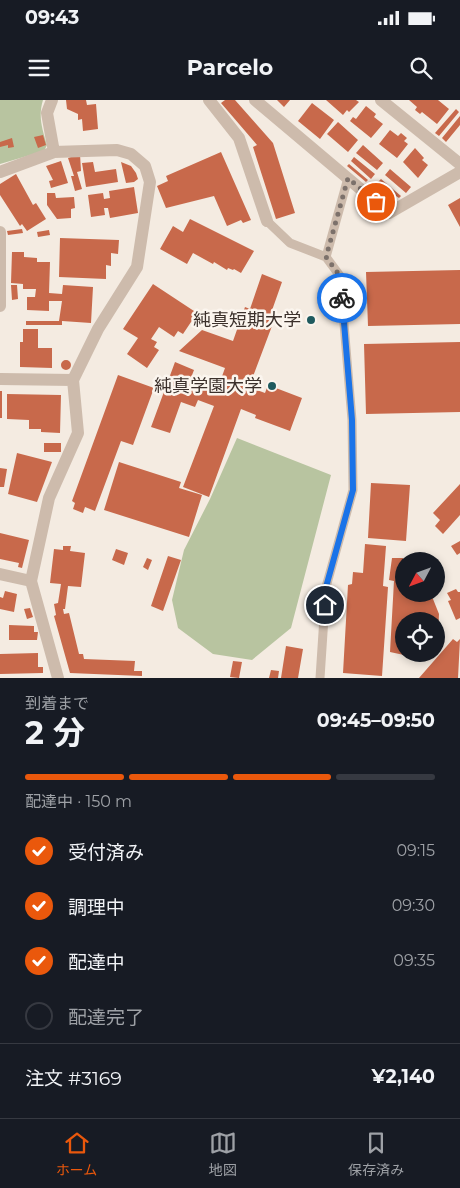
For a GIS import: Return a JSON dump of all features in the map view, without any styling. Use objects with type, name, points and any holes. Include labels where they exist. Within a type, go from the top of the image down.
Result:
[{"type":"street","points":[[52,100],[47,113],[54,152]]},
{"type":"street","points":[[209,100],[239,138],[267,221]]},
{"type":"street","points":[[255,100],[389,213],[460,172]]},
{"type":"street","points":[[382,100],[460,164]]},
{"type":"street","points":[[0,172],[54,152],[117,150],[131,154],[145,166],[150,182],[137,267],[98,329],[73,380],[78,433],[49,498],[31,581],[58,678]]},
{"type":"street","points":[[0,232],[0,306]]},
{"type":"street","points":[[0,379],[73,380]]},
{"type":"street","points":[[0,574],[31,581]]},
{"type":"lane","points":[[326,257],[348,178]]},
{"type":"lane","points":[[267,221],[290,243],[326,257],[340,276],[352,420],[353,490],[326,587],[320,678]]},
{"type":"green space","points":[[0,100],[43,100],[41,117],[47,145],[44,151],[0,164]]},
{"type":"green space","points":[[237,438],[331,475],[291,628],[252,660],[213,654],[178,628],[172,600],[184,550],[210,499]]},
{"type":"building","points":[[66,100],[86,100],[87,105],[96,104],[98,129],[83,131],[82,119],[78,120],[78,114],[67,109]]},
{"type":"building","points":[[225,100],[235,100],[273,143],[295,213],[276,219],[253,147],[257,145],[221,103]]},
{"type":"building","points":[[277,100],[290,100],[284,107]]},
{"type":"building","points":[[326,100],[356,100],[359,102],[343,115]]},
{"type":"building","points":[[409,100],[438,100],[449,109],[437,124],[422,112],[420,114],[415,110],[417,107]]},
{"type":"building","points":[[312,103],[334,120],[320,139],[298,121]]},
{"type":"building","points":[[366,106],[376,114],[374,117],[383,124],[371,138],[350,121],[353,117],[356,119]]},
{"type":"building","points":[[456,109],[459,112],[439,136],[435,133]]},
{"type":"building","points":[[460,116],[460,125],[446,142],[442,138]]},
{"type":"building","points":[[338,122],[358,140],[348,152],[327,134]]},
{"type":"building","points":[[390,130],[398,136],[401,133],[407,138],[404,141],[408,144],[397,158],[379,144]]},
{"type":"building","points":[[43,135],[46,145],[38,148],[34,137]]},
{"type":"building","points":[[12,138],[14,147],[8,148],[8,145],[0,147],[0,142]]},
{"type":"building","points":[[363,145],[383,163],[377,170],[356,153]]},
{"type":"building","points":[[415,148],[424,158],[422,160],[428,165],[418,178],[403,162]]},
{"type":"building","points":[[221,152],[251,220],[243,223],[241,220],[227,226],[214,196],[166,208],[157,186],[168,181],[166,176]]},
{"type":"building","points":[[80,154],[81,171],[77,172],[82,189],[75,191],[71,176],[74,176],[68,158]]},
{"type":"building","points":[[354,157],[375,174],[371,179],[351,161]]},
{"type":"building","points":[[61,161],[68,183],[51,188],[49,181],[53,180],[46,166]]},
{"type":"building","points":[[93,162],[95,172],[116,169],[118,182],[86,187],[82,163]]},
{"type":"building","points":[[121,162],[131,166],[138,179],[134,182],[126,183]]},
{"type":"building","points":[[349,164],[368,180],[366,182],[347,166]]},
{"type":"building","points":[[390,169],[411,187],[406,193],[385,175]]},
{"type":"building","points":[[16,174],[33,205],[36,203],[46,219],[27,231],[22,224],[20,226],[0,195],[0,184]]},
{"type":"building","points":[[381,179],[401,196],[394,198],[377,183]]},
{"type":"building","points":[[375,186],[391,200],[390,202],[373,188]]},
{"type":"building","points":[[134,187],[138,213],[110,218],[108,208],[104,208],[105,215],[91,217],[88,195],[103,193],[104,199],[110,198],[109,191]]},
{"type":"building","points":[[47,193],[55,193],[56,198],[74,197],[75,208],[71,209],[71,218],[57,219],[47,205]]},
{"type":"building","points":[[460,198],[460,227],[448,205]]},
{"type":"building","points":[[190,219],[254,251],[241,273],[234,269],[228,268],[227,270],[193,253],[187,264],[160,249],[173,226],[183,232]]},
{"type":"building","points":[[22,229],[23,233],[8,235],[7,231]]},
{"type":"building","points":[[49,230],[50,235],[38,237],[37,232]]},
{"type":"building","points":[[60,238],[119,240],[118,254],[111,253],[111,266],[106,265],[106,279],[59,277]]},
{"type":"building","points":[[12,252],[24,252],[24,257],[37,258],[37,262],[50,262],[49,293],[62,294],[63,285],[93,287],[91,323],[62,321],[62,325],[26,325],[26,321],[59,321],[62,301],[49,301],[49,311],[27,310],[27,297],[35,297],[36,289],[23,289],[23,284],[11,283]]},
{"type":"building","points":[[460,270],[460,324],[368,326],[366,272]]},
{"type":"building","points":[[262,274],[282,282],[270,316],[275,318],[249,387],[265,393],[268,385],[302,398],[290,431],[255,418],[256,415],[241,409],[209,497],[183,487],[214,406],[198,400],[195,407],[181,402],[170,433],[151,427],[175,362],[194,370],[189,383],[216,393],[225,368],[179,351],[202,330],[233,341],[245,307],[250,309]]},
{"type":"building","points":[[153,284],[197,313],[183,334],[178,331],[174,337],[159,327],[151,339],[157,342],[154,347],[159,350],[147,368],[127,354],[138,338],[123,329]]},
{"type":"building","points":[[11,285],[17,285],[18,299],[12,300]]},
{"type":"building","points":[[23,329],[38,329],[38,348],[52,348],[52,368],[20,367],[20,342],[23,342]]},
{"type":"building","points":[[460,342],[460,412],[366,414],[364,344]]},
{"type":"building","points":[[64,360],[68,360],[71,365],[70,369],[64,370],[61,367],[61,363]]},
{"type":"building","points":[[118,375],[154,388],[133,445],[121,441],[95,511],[85,507],[83,513],[73,509],[75,503],[72,501]]},
{"type":"building","points":[[0,391],[2,391],[2,418],[0,418]]},
{"type":"building","points":[[7,394],[61,395],[60,433],[41,432],[41,429],[29,429],[29,420],[7,419]]},
{"type":"building","points":[[44,443],[61,443],[61,452],[44,452]]},
{"type":"building","points":[[17,453],[52,462],[37,502],[8,494]]},
{"type":"building","points":[[119,462],[181,482],[179,488],[202,495],[189,537],[104,510]]},
{"type":"building","points":[[0,468],[7,469],[4,487],[0,487]]},
{"type":"building","points":[[371,483],[410,485],[406,541],[368,538]]},
{"type":"building","points":[[460,484],[460,515],[443,534],[435,526],[440,520],[433,513]]},
{"type":"building","points":[[0,533],[29,540],[22,568],[18,567],[19,563],[0,559]]},
{"type":"building","points":[[460,541],[460,553],[457,555],[451,546]]},
{"type":"building","points":[[365,544],[386,546],[383,586],[388,587],[382,676],[343,673],[348,585],[352,584],[353,572],[363,573]]},
{"type":"building","points":[[63,546],[71,546],[70,551],[85,553],[81,587],[68,586],[65,609],[63,609],[64,614],[69,613],[79,654],[83,654],[84,659],[135,661],[134,671],[142,671],[142,676],[70,673],[54,616],[56,615],[54,604],[58,603],[61,584],[50,583],[54,549],[63,550]]},
{"type":"building","points":[[116,549],[128,553],[124,565],[112,560]]},
{"type":"building","points":[[168,556],[181,560],[163,611],[151,606]]},
{"type":"building","points":[[147,558],[152,560],[148,570],[143,567]]},
{"type":"building","points":[[392,558],[395,558],[395,602],[434,602],[438,612],[395,612],[395,653],[390,652],[394,581],[389,580]]},
{"type":"building","points":[[456,589],[460,592],[460,618],[456,620],[448,601],[451,600],[447,593]]},
{"type":"building","points":[[5,591],[17,594],[14,612],[0,609],[0,597],[3,598]]},
{"type":"building","points":[[30,608],[33,617],[27,619],[24,609]]},
{"type":"building","points":[[9,625],[34,626],[34,632],[38,632],[37,640],[9,640]]},
{"type":"building","points":[[453,639],[457,642],[460,639],[458,678],[419,678],[433,662],[445,662],[445,648]]},
{"type":"building","points":[[286,646],[303,649],[298,678],[281,678]]},
{"type":"building","points":[[38,653],[38,667],[43,667],[43,673],[0,674],[0,654]]},
{"type":"building","points":[[233,661],[242,662],[239,678],[230,677]]},
{"type":"building","points":[[271,670],[279,671],[278,678],[269,678]]},
{"type":"way so far","points":[[342,298],[340,276],[326,257],[348,178],[376,202]]},
{"type":"place","name":"純真短期大学","points":[[311,320]]},
{"type":"place","name":"純真学園大学","points":[[272,386]]},
{"type":"route","points":[[325,605],[326,587],[353,490],[352,420],[342,298]]}]
